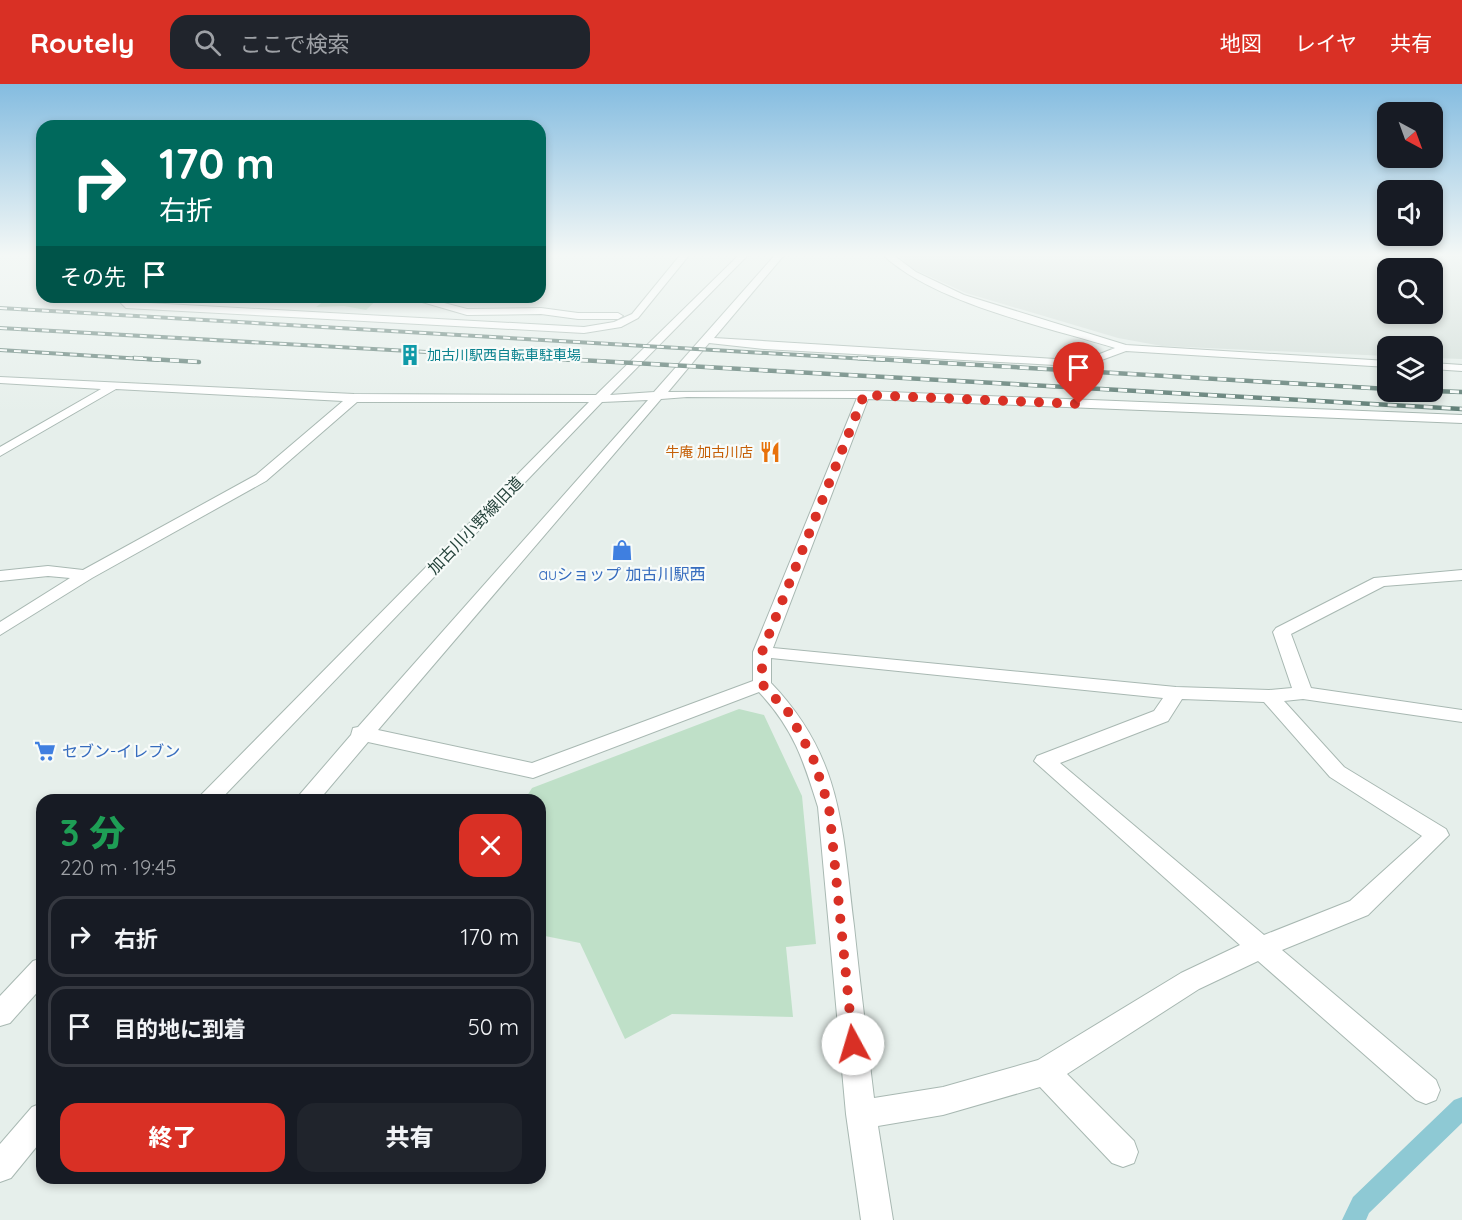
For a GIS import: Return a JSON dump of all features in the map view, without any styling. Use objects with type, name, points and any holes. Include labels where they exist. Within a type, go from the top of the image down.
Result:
[{"type":"street","points":[[214,307],[564,330],[609,326],[635,316],[642,307]]},
{"type":"street","points":[[448,307],[467,312],[541,311],[578,316],[635,316]]},
{"type":"street","name":"加古川小野線旧道","points":[[213,794],[599,399],[692,307]]},
{"type":"street","points":[[311,794],[360,733],[734,307]]},
{"type":"street","points":[[993,307],[1125,348],[1377,363]]},
{"type":"street","points":[[706,340],[1055,363],[1088,362],[1125,348]]},
{"type":"street","points":[[1443,367],[1462,368]]},
{"type":"street","points":[[0,380],[354,398],[599,399],[687,394],[864,395],[1462,419]]},
{"type":"street","points":[[0,452],[112,387]]},
{"type":"street","points":[[864,395],[762,652],[762,684],[789,713],[813,758],[829,807],[861,1114],[877,1220]]},
{"type":"street","points":[[0,630],[86,575],[261,478],[354,398]]},
{"type":"street","points":[[0,576],[48,571],[86,575]]},
{"type":"street","points":[[1303,693],[1281,632],[1380,581],[1462,575]]},
{"type":"street","points":[[762,652],[1176,693],[1269,696],[1303,693],[1462,716]]},
{"type":"street","points":[[360,733],[533,771],[762,684]]},
{"type":"street","points":[[1176,693],[1161,716],[1044,761],[1426,1090]]},
{"type":"street","points":[[861,1114],[943,1101],[1045,1072],[1190,981],[1259,948],[1359,908],[1438,835],[1337,772],[1269,696]]},
{"type":"street","points":[[0,1014],[10,992],[36,973]]},
{"type":"street","points":[[1045,1072],[1123,1152]]},
{"type":"street","points":[[0,1167],[36,1124]]},
{"type":"shaded area","points":[[1013,307],[1377,307],[1377,324],[1443,324],[1443,307],[1462,307],[1462,359],[1443,358],[1443,336],[1377,336],[1377,356],[1162,346],[1118,338]]},
{"type":"green space","points":[[350,307],[369,307],[366,310]]},
{"type":"green space","points":[[739,709],[764,715],[802,796],[816,944],[786,947],[793,1017],[672,1014],[625,1039],[580,943],[546,936],[546,794],[528,794],[532,788]]},
{"type":"waterway","points":[[1354,1220],[1361,1205],[1462,1108]]},
{"type":"railway","points":[[0,308],[884,360]]},
{"type":"railway","points":[[0,328],[570,360]]},
{"type":"railway","points":[[0,350],[159,360]]},
{"type":"railway","points":[[134,358],[199,362]]},
{"type":"railway","points":[[543,358],[1462,409]]},
{"type":"railway","points":[[858,358],[1377,388]]},
{"type":"railway","points":[[1443,391],[1462,392]]},
{"type":"place","name":"加古川駅西自転車駐車場","points":[[410,355]]},
{"type":"place","name":"牛庵 加古川店","points":[[770,452]]},
{"type":"place","name":"auショップ 加古川駅西","points":[[622,550]]},
{"type":"place","name":"セブン-イレブン","points":[[45,751]]},
{"type":"route","points":[[853,1044],[829,807],[813,758],[789,713],[762,684],[762,652],[864,395],[1079,404]]}]
